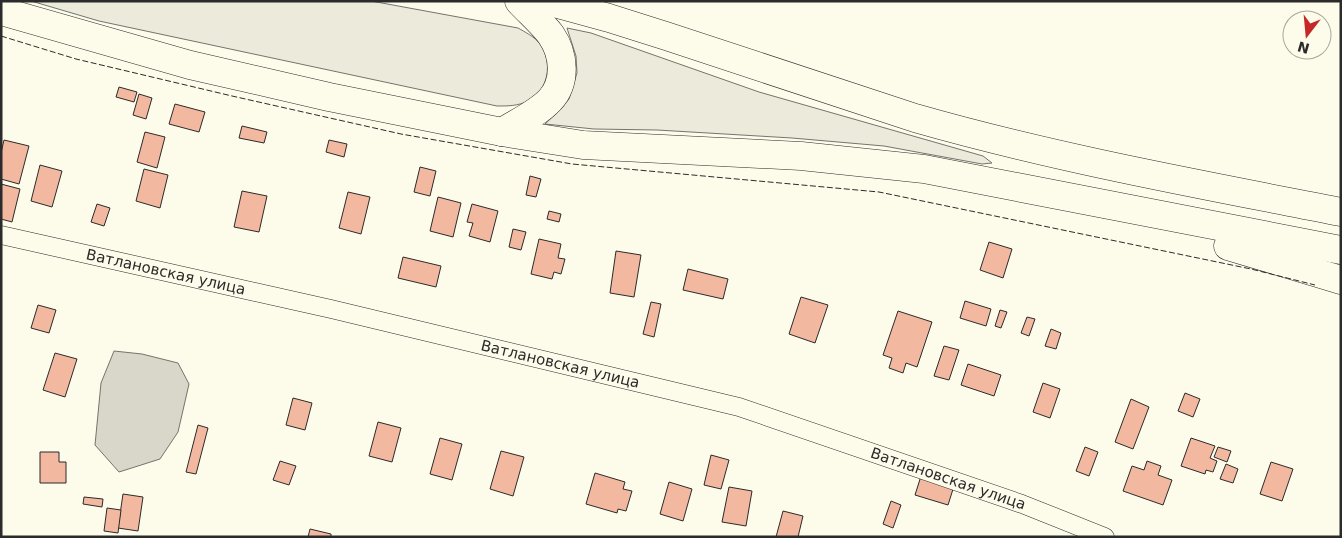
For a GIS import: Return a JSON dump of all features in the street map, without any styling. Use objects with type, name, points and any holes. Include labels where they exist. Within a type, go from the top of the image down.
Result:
[{"type":"main road","points":[[502,132],[546,104],[556,92],[561,78],[561,58],[551,35],[519,1]]},
{"type":"main road","points":[[547,1],[638,27],[923,120],[1008,143],[1341,212]]},
{"type":"main road","points":[[1,11],[199,67],[329,98],[502,132],[583,145],[801,156],[924,169],[1341,250]]},
{"type":"main road","points":[[1122,168],[1341,198]]},
{"type":"main road","points":[[1040,191],[1152,228],[1244,249],[1341,280]]},
{"type":"street","name":"Ватлановская улица","points":[[1,235],[331,308],[739,407],[1022,504],[1106,537]]},
{"type":"shaded area","points":[[31,1],[371,1],[518,28],[533,37],[540,44],[547,59],[547,75],[541,90],[528,101],[517,105],[497,106],[99,21]]},
{"type":"shaded area","points":[[567,28],[591,33],[759,92],[983,156],[992,163],[982,164],[884,146],[792,138],[657,130],[594,129],[545,124],[569,99],[577,73],[576,56]]},
{"type":"shaded area","points":[[114,351],[142,354],[178,363],[189,384],[178,432],[160,459],[119,472],[95,445],[101,383]]},
{"type":"building","points":[[119,87],[137,92],[134,102],[116,97]]},
{"type":"building","points":[[139,94],[152,98],[146,119],[133,115]]},
{"type":"building","points":[[175,104],[205,112],[199,132],[169,124]]},
{"type":"building","points":[[242,126],[267,132],[264,143],[239,138]]},
{"type":"building","points":[[145,132],[165,137],[157,168],[137,162]]},
{"type":"building","points":[[4,140],[29,146],[19,184],[1,179],[1,153]]},
{"type":"building","points":[[329,140],[347,144],[344,157],[326,152]]},
{"type":"building","points":[[40,165],[62,171],[52,207],[31,201]]},
{"type":"building","points":[[420,167],[436,171],[430,196],[414,192]]},
{"type":"building","points":[[144,169],[168,175],[160,208],[136,201]]},
{"type":"building","points":[[530,176],[541,179],[536,197],[526,195]]},
{"type":"building","points":[[1,184],[20,189],[12,222],[1,219]]},
{"type":"building","points":[[242,191],[267,196],[259,232],[234,227]]},
{"type":"building","points":[[348,192],[370,197],[361,234],[339,228]]},
{"type":"building","points":[[438,197],[461,203],[453,237],[430,231]]},
{"type":"building","points":[[97,204],[110,208],[104,226],[91,222]]},
{"type":"building","points":[[472,204],[498,211],[490,242],[469,236],[473,223],[467,222]]},
{"type":"building","points":[[549,211],[561,214],[559,222],[547,219]]},
{"type":"building","points":[[513,229],[526,232],[521,250],[509,247]]},
{"type":"building","points":[[539,239],[561,244],[558,258],[565,259],[561,274],[554,272],[552,279],[531,274]]},
{"type":"building","points":[[989,242],[1012,249],[1003,278],[980,270]]},
{"type":"building","points":[[616,251],[641,255],[634,297],[610,293]]},
{"type":"building","points":[[403,257],[441,266],[436,287],[398,278]]},
{"type":"building","points":[[688,269],[728,279],[723,299],[683,290]]},
{"type":"building","points":[[801,297],[828,305],[815,343],[789,334]]},
{"type":"building","points":[[965,301],[991,309],[986,326],[960,318]]},
{"type":"building","points":[[651,302],[661,304],[654,337],[643,334]]},
{"type":"building","points":[[38,305],[56,310],[49,333],[31,328]]},
{"type":"building","points":[[1000,310],[1007,312],[1001,328],[995,326]]},
{"type":"building","points":[[898,311],[932,322],[917,367],[906,363],[903,373],[889,368],[892,358],[883,355]]},
{"type":"building","points":[[1027,317],[1035,319],[1029,336],[1021,333]]},
{"type":"building","points":[[1051,329],[1061,333],[1056,349],[1045,346]]},
{"type":"building","points":[[944,346],[959,350],[949,380],[934,376]]},
{"type":"building","points":[[55,353],[77,359],[65,397],[43,390]]},
{"type":"building","points":[[968,364],[1001,375],[994,396],[961,385]]},
{"type":"building","points":[[1043,383],[1060,389],[1050,418],[1033,412]]},
{"type":"building","points":[[1185,393],[1200,399],[1193,417],[1178,411]]},
{"type":"building","points":[[293,398],[312,403],[305,430],[286,425]]},
{"type":"building","points":[[1131,399],[1149,407],[1133,449],[1115,442]]},
{"type":"building","points":[[378,422],[401,428],[392,462],[369,456]]},
{"type":"building","points":[[198,425],[208,428],[196,474],[186,472]]},
{"type":"building","points":[[440,438],[462,444],[452,480],[430,474]]},
{"type":"building","points":[[1191,438],[1215,446],[1210,458],[1217,461],[1213,472],[1206,470],[1205,474],[1181,466]]},
{"type":"building","points":[[1085,447],[1098,452],[1089,476],[1076,471]]},
{"type":"building","points":[[1218,447],[1231,451],[1227,462],[1214,457]]},
{"type":"building","points":[[501,451],[524,457],[513,496],[490,489]]},
{"type":"building","points":[[40,452],[59,452],[59,462],[66,462],[66,483],[40,483]]},
{"type":"building","points":[[711,455],[729,460],[721,489],[704,485]]},
{"type":"building","points":[[280,461],[296,466],[289,485],[273,480]]},
{"type":"building","points":[[1147,461],[1161,466],[1158,475],[1172,480],[1163,505],[1123,491],[1132,466],[1144,470]]},
{"type":"building","points":[[1271,462],[1293,469],[1282,501],[1260,494]]},
{"type":"building","points":[[1226,464],[1238,469],[1233,483],[1220,479]]},
{"type":"building","points":[[595,473],[625,482],[623,489],[632,491],[626,511],[618,509],[617,513],[586,504]]},
{"type":"building","points":[[921,476],[954,486],[948,505],[915,495]]},
{"type":"building","points":[[669,482],[692,489],[683,521],[660,514]]},
{"type":"building","points":[[729,487],[752,491],[746,526],[722,522]]},
{"type":"building","points":[[123,494],[143,497],[138,531],[118,528]]},
{"type":"building","points":[[84,497],[103,499],[102,507],[83,504]]},
{"type":"building","points":[[891,501],[901,505],[893,528],[883,524]]},
{"type":"building","points":[[107,508],[121,510],[118,533],[104,531]]},
{"type":"building","points":[[783,511],[803,516],[798,537],[776,537]]},
{"type":"building","points":[[310,529],[331,534],[331,537],[308,537]]},
{"type":"fence","points":[[1,36],[76,59],[401,134],[572,164],[879,192],[1251,269],[1315,285]]}]
